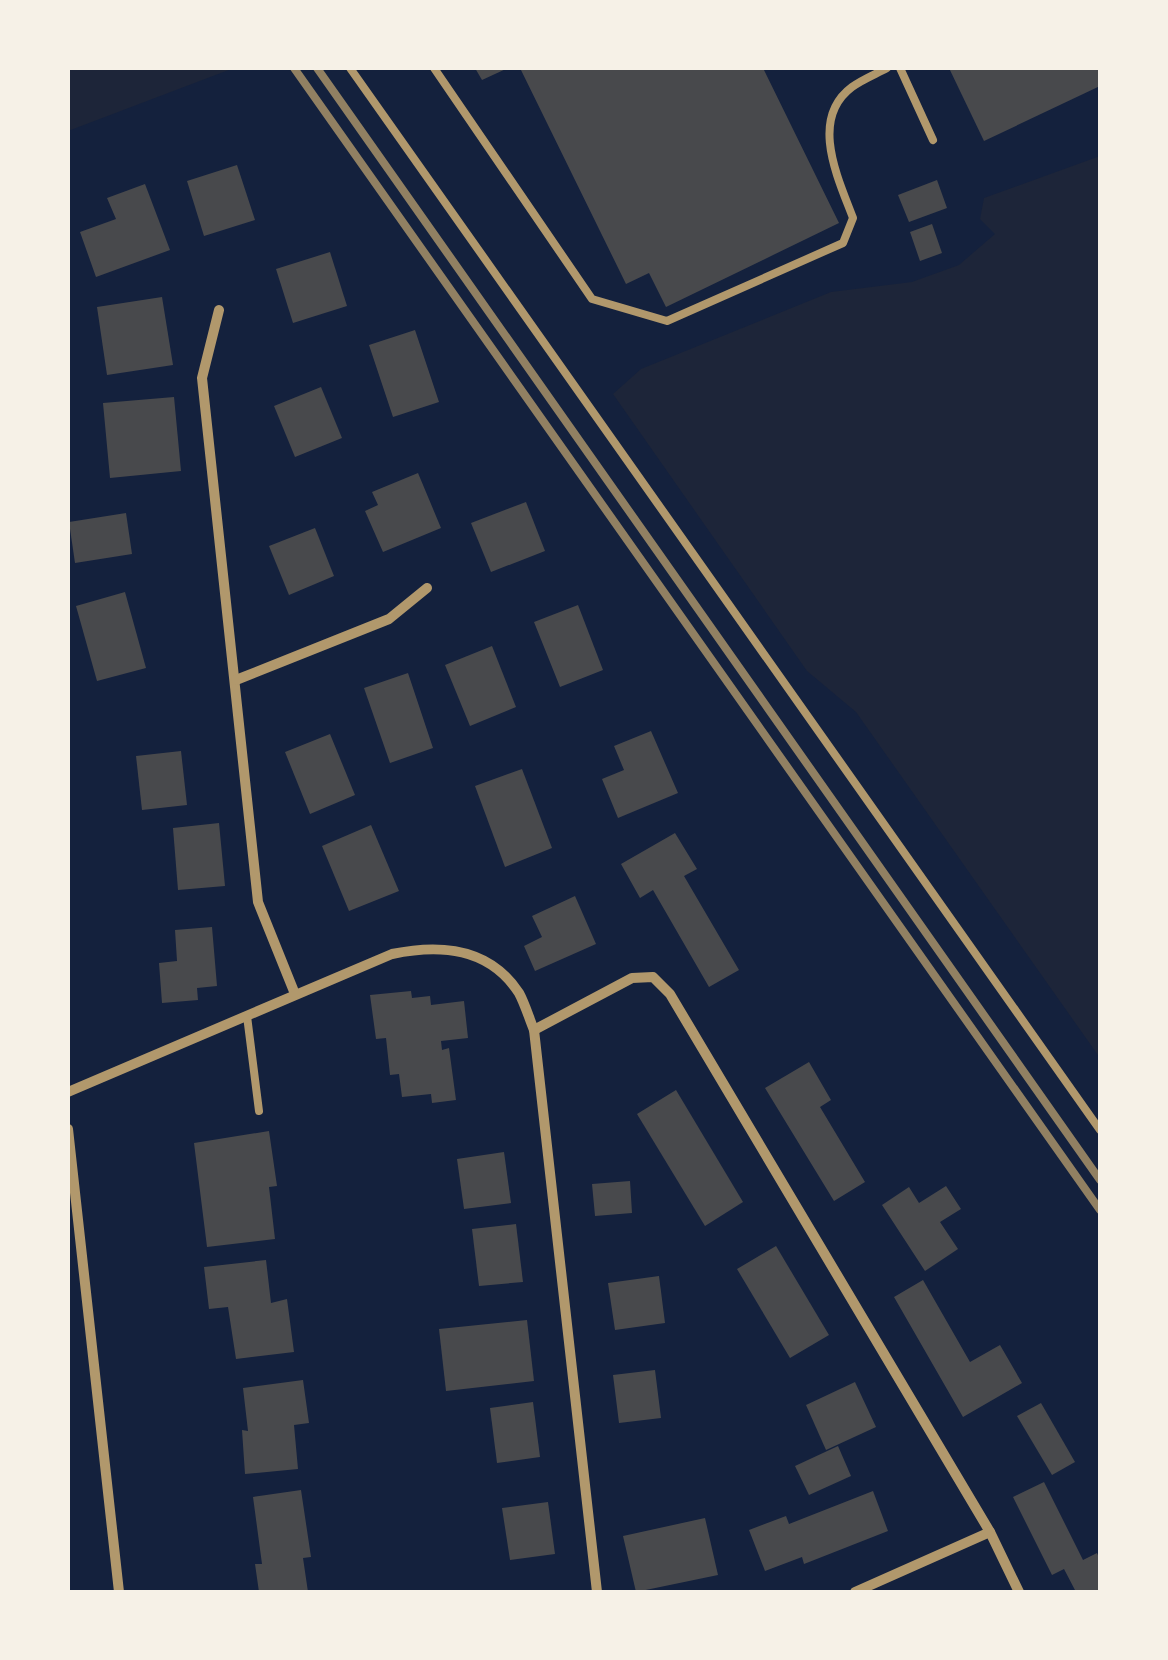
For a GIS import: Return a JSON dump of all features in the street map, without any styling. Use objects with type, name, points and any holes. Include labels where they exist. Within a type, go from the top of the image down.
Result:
[{"type":"street","points":[[219,310],[202,378],[258,902],[295,994]]},
{"type":"street","points":[[236,680],[389,618],[427,588]]},
{"type":"street","points":[[68,1092],[392,954],[428,946],[463,952],[494,966],[519,994],[534,1030],[597,1592]]},
{"type":"street","points":[[534,1030],[632,978],[653,977],[670,994],[990,1532],[1018,1592]]},
{"type":"street","points":[[68,1129],[119,1592]]},
{"type":"street","points":[[855,1592],[990,1532]]},
{"type":"lane","points":[[350,68],[1100,1130]]},
{"type":"lane","points":[[434,68],[592,299],[667,320],[843,243],[853,218],[833,166],[828,121],[849,89],[887,68]]},
{"type":"lane","points":[[900,68],[933,140]]},
{"type":"lane","points":[[247,1016],[259,1112]]},
{"type":"shaded area","points":[[68,68],[234,68],[68,131]]},
{"type":"shaded area","points":[[1100,156],[1100,1058],[856,712],[807,671],[613,394],[641,369],[831,292],[912,282],[959,265],[995,234],[980,219],[984,198]]},
{"type":"building","points":[[475,68],[508,68],[482,80]]},
{"type":"building","points":[[520,68],[763,68],[839,223],[666,307],[649,273],[626,284]]},
{"type":"building","points":[[949,68],[1100,68],[1100,86],[984,141]]},
{"type":"building","points":[[237,165],[255,220],[204,236],[187,181]]},
{"type":"building","points":[[937,180],[947,208],[909,222],[898,195]]},
{"type":"building","points":[[145,184],[170,250],[96,277],[80,232],[116,219],[107,198]]},
{"type":"building","points":[[932,224],[942,253],[920,261],[910,232]]},
{"type":"building","points":[[330,252],[347,306],[293,323],[276,269]]},
{"type":"building","points":[[162,297],[173,365],[107,375],[97,307]]},
{"type":"building","points":[[415,330],[439,402],[393,417],[369,345]]},
{"type":"building","points":[[321,387],[342,438],[295,457],[274,406]]},
{"type":"building","points":[[174,397],[181,471],[110,478],[103,403]]},
{"type":"building","points":[[418,473],[441,528],[383,552],[365,511],[378,505],[372,492]]},
{"type":"building","points":[[526,502],[545,551],[491,572],[471,523]]},
{"type":"building","points":[[126,513],[132,554],[75,563],[69,522]]},
{"type":"building","points":[[315,528],[334,576],[289,595],[269,546]]},
{"type":"building","points":[[125,592],[146,668],[97,681],[76,606]]},
{"type":"building","points":[[578,605],[603,670],[560,687],[534,622]]},
{"type":"building","points":[[492,646],[516,707],[470,726],[445,665]]},
{"type":"building","points":[[408,673],[433,748],[390,763],[364,688]]},
{"type":"building","points":[[651,731],[678,793],[618,818],[602,779],[624,770],[614,746]]},
{"type":"building","points":[[330,734],[355,795],[310,814],[285,752]]},
{"type":"building","points":[[181,751],[187,805],[142,810],[136,756]]},
{"type":"building","points":[[522,769],[552,848],[505,867],[475,786]]},
{"type":"building","points":[[219,823],[225,886],[178,890],[173,828]]},
{"type":"building","points":[[371,825],[399,891],[349,911],[322,846]]},
{"type":"building","points":[[675,833],[697,869],[684,876],[739,970],[709,987],[653,890],[640,898],[621,864]]},
{"type":"building","points":[[575,896],[596,944],[535,971],[524,946],[542,937],[532,916]]},
{"type":"building","points":[[212,927],[217,986],[197,988],[198,1000],[162,1003],[159,963],[177,961],[175,930]]},
{"type":"building","points":[[411,991],[412,998],[430,996],[431,1005],[464,1001],[468,1038],[441,1041],[442,1050],[449,1048],[456,1100],[432,1103],[431,1094],[402,1097],[399,1074],[390,1075],[386,1038],[376,1039],[370,995]]},
{"type":"building","points":[[809,1062],[831,1100],[820,1107],[865,1182],[834,1201],[765,1088]]},
{"type":"building","points":[[676,1090],[743,1202],[705,1226],[637,1114]]},
{"type":"building","points":[[269,1131],[277,1186],[269,1187],[275,1239],[207,1247],[194,1143]]},
{"type":"building","points":[[504,1152],[511,1203],[464,1209],[457,1159]]},
{"type":"building","points":[[630,1181],[632,1213],[595,1216],[592,1184]]},
{"type":"building","points":[[946,1186],[961,1209],[940,1222],[958,1249],[925,1271],[882,1205],[909,1187],[919,1203]]},
{"type":"building","points":[[516,1224],[523,1282],[479,1286],[472,1229]]},
{"type":"building","points":[[776,1246],[829,1335],[790,1358],[737,1269]]},
{"type":"building","points":[[266,1260],[271,1303],[287,1299],[294,1352],[236,1359],[228,1307],[209,1309],[204,1267]]},
{"type":"building","points":[[659,1276],[665,1323],[615,1330],[608,1283]]},
{"type":"building","points":[[923,1280],[970,1362],[1000,1345],[1022,1383],[963,1417],[894,1297]]},
{"type":"building","points":[[527,1320],[534,1381],[446,1391],[439,1329]]},
{"type":"building","points":[[655,1370],[661,1418],[619,1423],[613,1375]]},
{"type":"building","points":[[303,1380],[309,1423],[294,1425],[298,1469],[245,1474],[242,1430],[248,1431],[243,1388]]},
{"type":"building","points":[[855,1382],[876,1427],[826,1450],[806,1405]]},
{"type":"building","points":[[533,1402],[540,1457],[497,1463],[490,1408]]},
{"type":"building","points":[[1041,1403],[1075,1462],[1052,1475],[1017,1416]]},
{"type":"building","points":[[838,1446],[851,1476],[809,1495],[795,1466]]},
{"type":"building","points":[[1044,1482],[1083,1560],[1097,1553],[1100,1592],[1076,1592],[1064,1569],[1052,1575],[1013,1497]]},
{"type":"building","points":[[301,1490],[311,1557],[303,1558],[308,1592],[259,1592],[255,1564],[262,1564],[253,1497]]},
{"type":"building","points":[[873,1491],[888,1531],[804,1564],[802,1557],[765,1571],[749,1530],[786,1516],[789,1524]]},
{"type":"building","points":[[548,1502],[555,1554],[510,1560],[502,1508]]},
{"type":"building","points":[[705,1518],[718,1575],[636,1592],[623,1536]]},
{"type":"railway","points":[[294,68],[1100,1210]]},
{"type":"railway","points":[[317,68],[1100,1180]]}]
